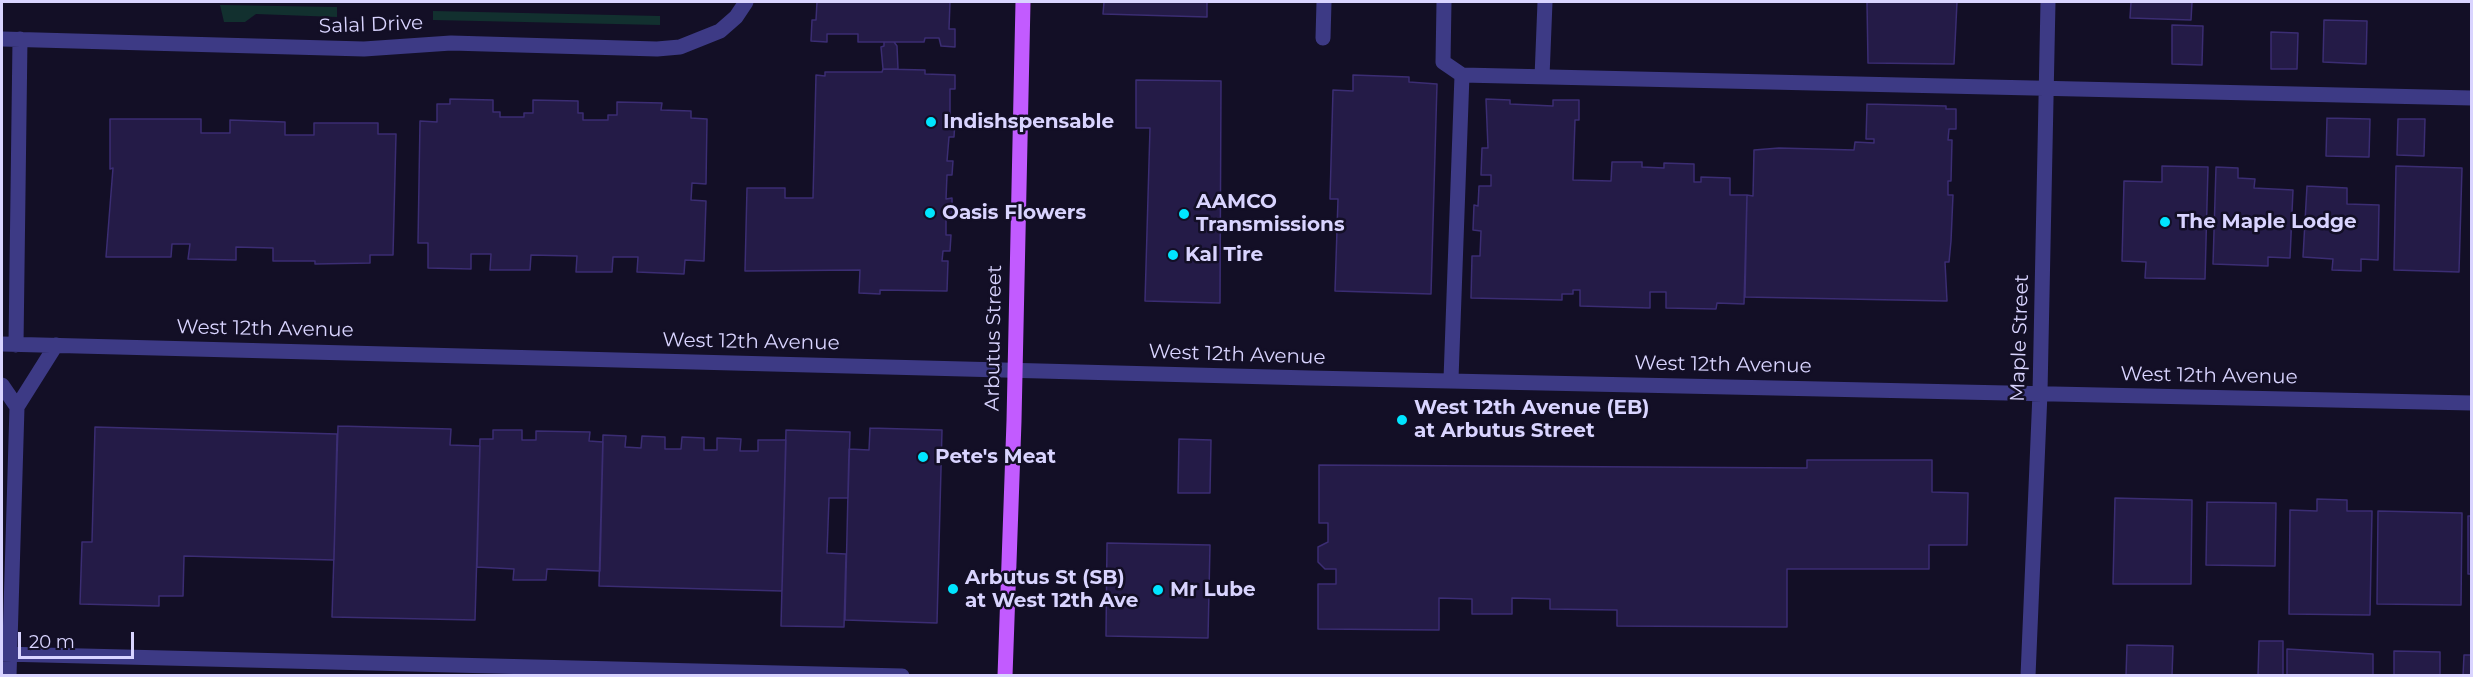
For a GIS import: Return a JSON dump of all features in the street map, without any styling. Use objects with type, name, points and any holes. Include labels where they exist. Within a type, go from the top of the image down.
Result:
[{"type":"main road","name":"Arbutus Street","points":[[1005,675],[1015,370],[1023,2]]},
{"type":"street","name":"Salal Drive","points":[[2,39],[364,50],[451,43],[657,49],[680,47],[720,31],[736,17],[746,2]]},
{"type":"street","points":[[1323,38],[1324,2]]},
{"type":"street","points":[[1444,2],[1443,62],[1462,75],[2472,98]]},
{"type":"street","points":[[1542,76],[1545,2]]},
{"type":"street","name":"Maple Street","points":[[2028,675],[2040,393],[2048,2]]},
{"type":"street","points":[[9,344],[20,39]]},
{"type":"street","points":[[1451,380],[1462,75]]},
{"type":"street","name":"West 12th Avenue","points":[[9,344],[1015,370],[2472,403]]},
{"type":"street","points":[[9,675],[5,655],[17,407],[56,345]]},
{"type":"street","points":[[2,385],[17,407]]},
{"type":"street","points":[[5,655],[902,675]]},
{"type":"green space","points":[[220,5],[337,7],[337,17],[256,14],[245,22],[224,22]]},
{"type":"green space","points":[[433,11],[660,16],[660,25],[433,20]]},
{"type":"building","points":[[817,2],[950,2],[949,29],[955,29],[955,47],[941,46],[939,38],[925,38],[924,42],[858,42],[858,34],[827,34],[827,42],[811,41],[812,20],[816,20]]},
{"type":"building","points":[[1104,2],[1207,2],[1207,17],[1103,14]]},
{"type":"building","points":[[1867,2],[1957,2],[1954,64],[1868,63]]},
{"type":"building","points":[[2131,2],[2192,2],[2191,20],[2130,18]]},
{"type":"building","points":[[2324,20],[2367,21],[2366,64],[2323,62]]},
{"type":"building","points":[[2172,25],[2203,26],[2202,65],[2172,64]]},
{"type":"building","points":[[2271,32],[2298,33],[2297,69],[2271,69]]},
{"type":"building","points":[[884,42],[894,42],[897,46],[898,69],[883,69],[881,47],[884,46]]},
{"type":"building","points":[[883,69],[925,70],[925,74],[955,75],[955,89],[950,89],[950,121],[955,121],[954,137],[949,137],[947,161],[953,161],[952,175],[947,175],[946,199],[952,198],[952,214],[946,213],[946,235],[951,235],[950,251],[943,251],[942,261],[948,261],[947,291],[880,290],[880,294],[859,293],[860,270],[745,271],[747,188],[785,188],[785,198],[813,198],[816,75],[825,76],[825,72],[882,72]]},
{"type":"building","points":[[1353,75],[1409,77],[1409,82],[1437,84],[1431,294],[1335,291],[1338,199],[1330,199],[1333,90],[1353,91]]},
{"type":"building","name":"AAMCO Transmissions","points":[[1136,80],[1221,81],[1220,303],[1145,301],[1150,128],[1136,128]]},
{"type":"building","points":[[450,99],[493,100],[493,112],[500,112],[500,117],[524,117],[524,113],[533,113],[533,100],[578,101],[578,113],[583,113],[583,120],[608,120],[608,115],[617,115],[617,102],[662,103],[661,110],[691,111],[691,118],[707,119],[706,184],[692,183],[691,200],[706,201],[704,261],[685,260],[684,274],[637,272],[638,257],[613,257],[612,272],[576,272],[577,256],[531,255],[530,270],[490,270],[491,254],[471,254],[471,269],[428,268],[428,243],[418,243],[420,121],[437,122],[437,104],[450,104]]},
{"type":"building","points":[[1486,99],[1510,100],[1510,104],[1553,106],[1553,100],[1579,100],[1579,120],[1575,120],[1573,180],[1611,181],[1612,162],[1642,162],[1642,167],[1664,168],[1664,163],[1694,164],[1694,182],[1701,182],[1701,177],[1730,178],[1730,195],[1747,195],[1744,304],[1717,303],[1716,309],[1666,308],[1666,292],[1650,292],[1650,308],[1580,306],[1580,290],[1573,290],[1573,294],[1562,294],[1562,300],[1471,298],[1472,256],[1480,256],[1481,231],[1473,230],[1474,205],[1478,206],[1479,186],[1491,186],[1491,175],[1481,175],[1482,148],[1488,148]]},
{"type":"building","points":[[1867,104],[1946,106],[1946,109],[1956,109],[1956,129],[1949,129],[1948,140],[1952,140],[1951,181],[1948,181],[1948,195],[1953,195],[1949,262],[1945,262],[1947,301],[1745,297],[1747,195],[1753,196],[1754,150],[1779,148],[1854,150],[1855,142],[1874,143],[1874,139],[1866,139]]},
{"type":"building","points":[[2327,118],[2370,119],[2369,157],[2326,156]]},
{"type":"building","points":[[110,119],[201,119],[201,133],[230,133],[230,120],[285,122],[285,135],[314,135],[314,123],[378,123],[378,134],[396,134],[393,255],[370,255],[370,263],[315,264],[315,261],[273,261],[273,248],[236,247],[236,260],[188,259],[190,244],[172,244],[171,257],[106,257],[113,168],[110,169]]},
{"type":"building","points":[[2398,119],[2425,119],[2424,156],[2397,155]]},
{"type":"building","name":"The Maple Lodge","points":[[2162,166],[2208,167],[2205,279],[2145,278],[2146,262],[2122,261],[2124,181],[2162,182]]},
{"type":"building","points":[[2396,166],[2462,168],[2459,272],[2394,270]]},
{"type":"building","points":[[2216,167],[2238,168],[2238,178],[2255,179],[2254,188],[2293,190],[2290,258],[2268,257],[2268,266],[2213,264]]},
{"type":"building","points":[[2307,186],[2347,188],[2347,204],[2379,205],[2378,260],[2361,259],[2361,271],[2332,270],[2333,259],[2303,257]]},
{"type":"building","points":[[338,426],[451,429],[450,445],[480,446],[475,620],[332,617]]},
{"type":"building","points":[[95,427],[337,434],[334,560],[184,556],[183,596],[159,596],[159,606],[80,604],[82,542],[92,542]]},
{"type":"building","points":[[870,428],[942,430],[937,623],[845,620],[849,449],[869,450]]},
{"type":"building","points":[[493,430],[522,430],[522,440],[536,440],[536,431],[590,432],[589,441],[603,442],[600,571],[547,569],[546,580],[513,580],[514,569],[477,567],[480,439],[493,439]]},
{"type":"building","points":[[786,430],[850,432],[848,498],[829,498],[827,553],[846,554],[844,627],[781,626]]},
{"type":"building","points":[[603,435],[626,436],[625,447],[641,448],[642,436],[665,437],[665,449],[681,449],[682,437],[704,438],[704,450],[717,450],[717,438],[741,439],[740,451],[758,451],[758,440],[786,440],[782,591],[599,586]]},
{"type":"building","points":[[1179,439],[1211,440],[1210,493],[1178,493]]},
{"type":"building","points":[[1807,460],[1932,460],[1932,492],[1968,493],[1967,545],[1929,545],[1929,569],[1787,569],[1787,627],[1617,626],[1617,610],[1550,609],[1550,599],[1512,598],[1512,614],[1472,614],[1472,599],[1439,598],[1439,630],[1318,629],[1318,584],[1336,584],[1336,569],[1325,569],[1318,562],[1318,547],[1328,542],[1328,523],[1319,523],[1319,465],[1807,468]]},
{"type":"building","points":[[2115,498],[2192,500],[2191,584],[2113,584]]},
{"type":"building","points":[[2317,499],[2347,500],[2347,511],[2372,511],[2370,615],[2289,614],[2290,510],[2317,511]]},
{"type":"building","points":[[2207,502],[2276,503],[2275,566],[2206,565]]},
{"type":"building","points":[[2378,511],[2462,513],[2461,605],[2377,604]]},
{"type":"building","points":[[2468,516],[2472,516],[2472,574],[2468,574]]},
{"type":"building","name":"Mr Lube","points":[[1107,543],[1210,545],[1208,638],[1106,636]]},
{"type":"building","points":[[2259,641],[2283,641],[2283,676],[2258,676]]},
{"type":"building","points":[[2127,645],[2173,646],[2172,676],[2126,676]]},
{"type":"building","points":[[2287,649],[2373,654],[2373,676],[2287,676]]},
{"type":"building","points":[[2394,651],[2440,652],[2440,676],[2394,676]]},
{"type":"building","points":[[2464,655],[2472,655],[2472,676],[2463,676]]},
{"type":"place","name":"Indishspensable","points":[[931,122]]},
{"type":"place","name":"Oasis Flowers","points":[[930,213]]},
{"type":"place","name":"AAMCO Transmissions","points":[[1184,214]]},
{"type":"place","name":"The Maple Lodge","points":[[2165,222]]},
{"type":"place","name":"Kal Tire","points":[[1173,255]]},
{"type":"place","name":"West 12th Avenue (EB) at Arbutus Street","points":[[1402,420]]},
{"type":"place","name":"Pete's Meat","points":[[923,457]]},
{"type":"place","name":"Arbutus St (SB) at West 12th Ave","points":[[953,589]]},
{"type":"place","name":"Mr Lube","points":[[1158,590]]}]
